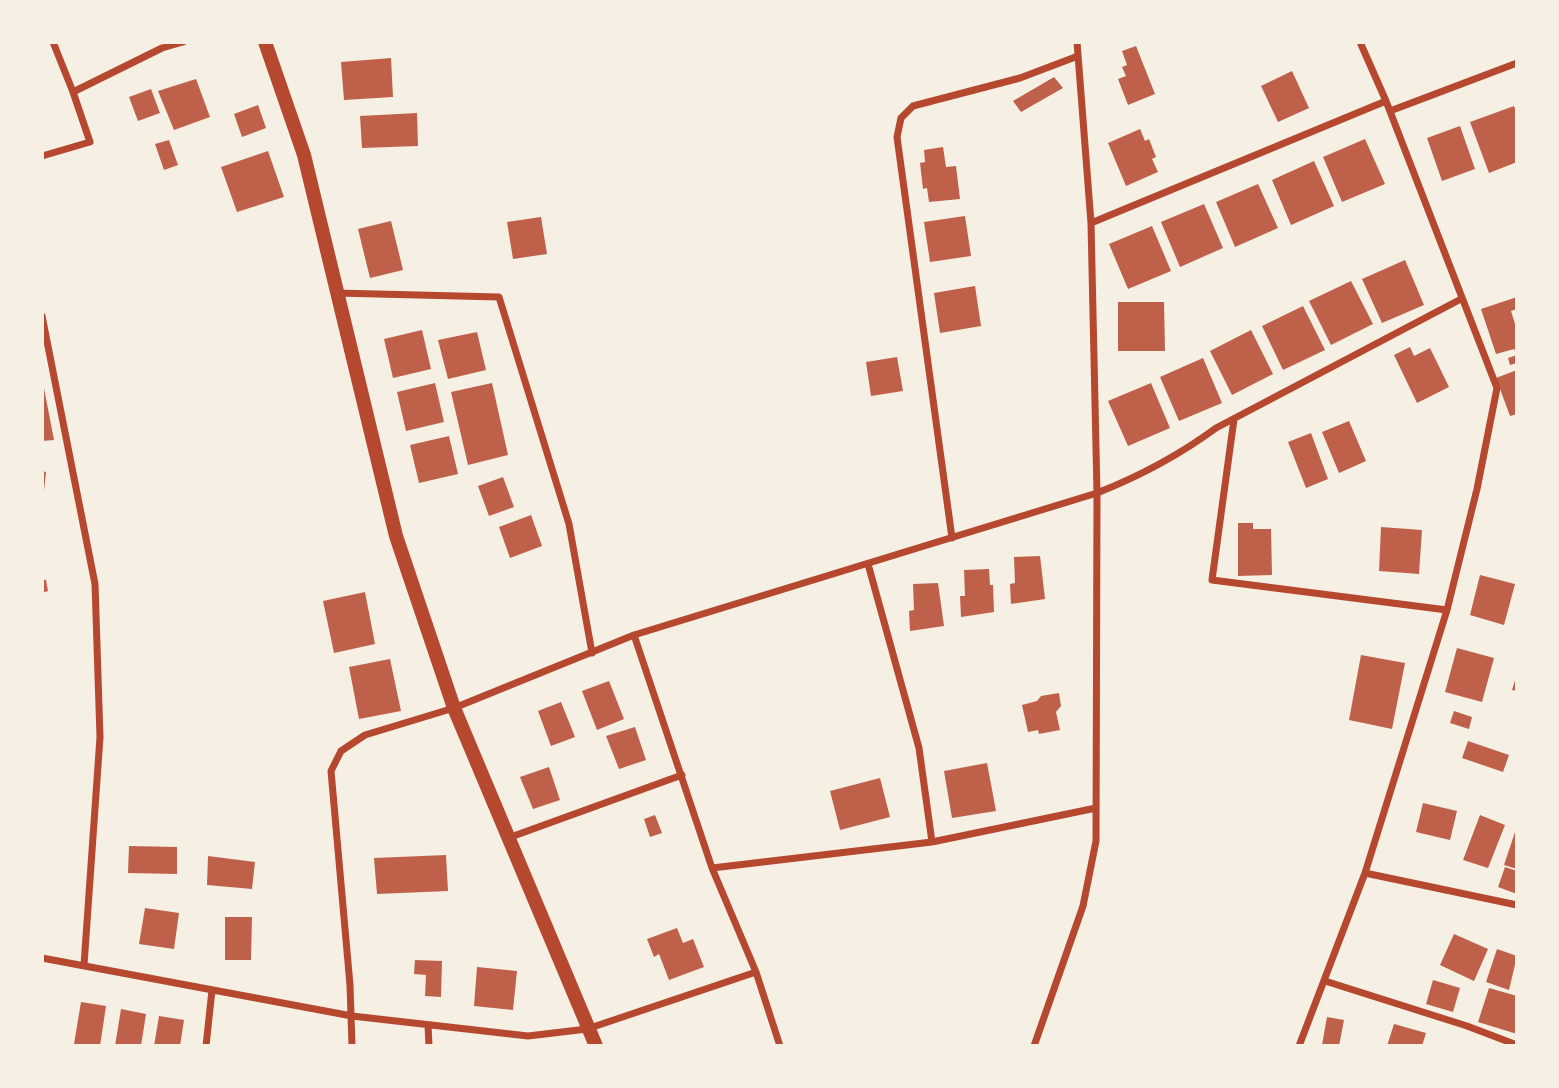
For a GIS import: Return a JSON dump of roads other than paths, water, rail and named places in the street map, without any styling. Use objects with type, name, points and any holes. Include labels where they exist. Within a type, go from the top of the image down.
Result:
[{"type":"main road","points":[[265,42],[304,155],[335,293],[396,536],[453,708],[506,839],[596,1046]]},
{"type":"street","points":[[42,156],[90,142],[53,42]]},
{"type":"street","points":[[73,92],[162,48],[183,42]]},
{"type":"street","points":[[1034,1046],[1090,882],[1096,808],[1097,493],[1091,223],[1077,42]]},
{"type":"street","points":[[1299,1046],[1364,873],[1447,610],[1478,489],[1497,388],[1390,111],[1360,42]]},
{"type":"street","points":[[952,538],[897,137],[899,124],[906,111],[921,103],[1020,78],[1078,56]]},
{"type":"street","points":[[1390,111],[1517,63]]},
{"type":"street","points":[[1091,223],[1386,101]]},
{"type":"street","points":[[335,293],[499,297],[569,524],[592,653]]},
{"type":"street","points":[[352,1046],[352,1016],[331,771],[341,751],[356,739],[453,708],[634,635],[1097,493],[1139,476],[1179,455],[1234,419],[1461,299]]},
{"type":"street","points":[[42,316],[95,584],[100,737],[84,965]]},
{"type":"street","points":[[1234,419],[1212,580],[1447,610]]},
{"type":"street","points":[[868,564],[919,748],[932,842]]},
{"type":"street","points":[[634,635],[712,868],[756,972],[780,1046]]},
{"type":"street","points":[[506,839],[682,775]]},
{"type":"street","points":[[712,868],[932,842],[1096,808]]},
{"type":"street","points":[[1364,873],[1517,905]]},
{"type":"street","points":[[42,958],[352,1016],[528,1036],[587,1029],[756,972]]},
{"type":"street","points":[[1325,981],[1517,1045]]},
{"type":"street","points":[[206,1046],[212,990]]},
{"type":"street","points":[[428,1025],[429,1046]]},
{"type":"street","points":[[528,1036],[528,1046]]}]
